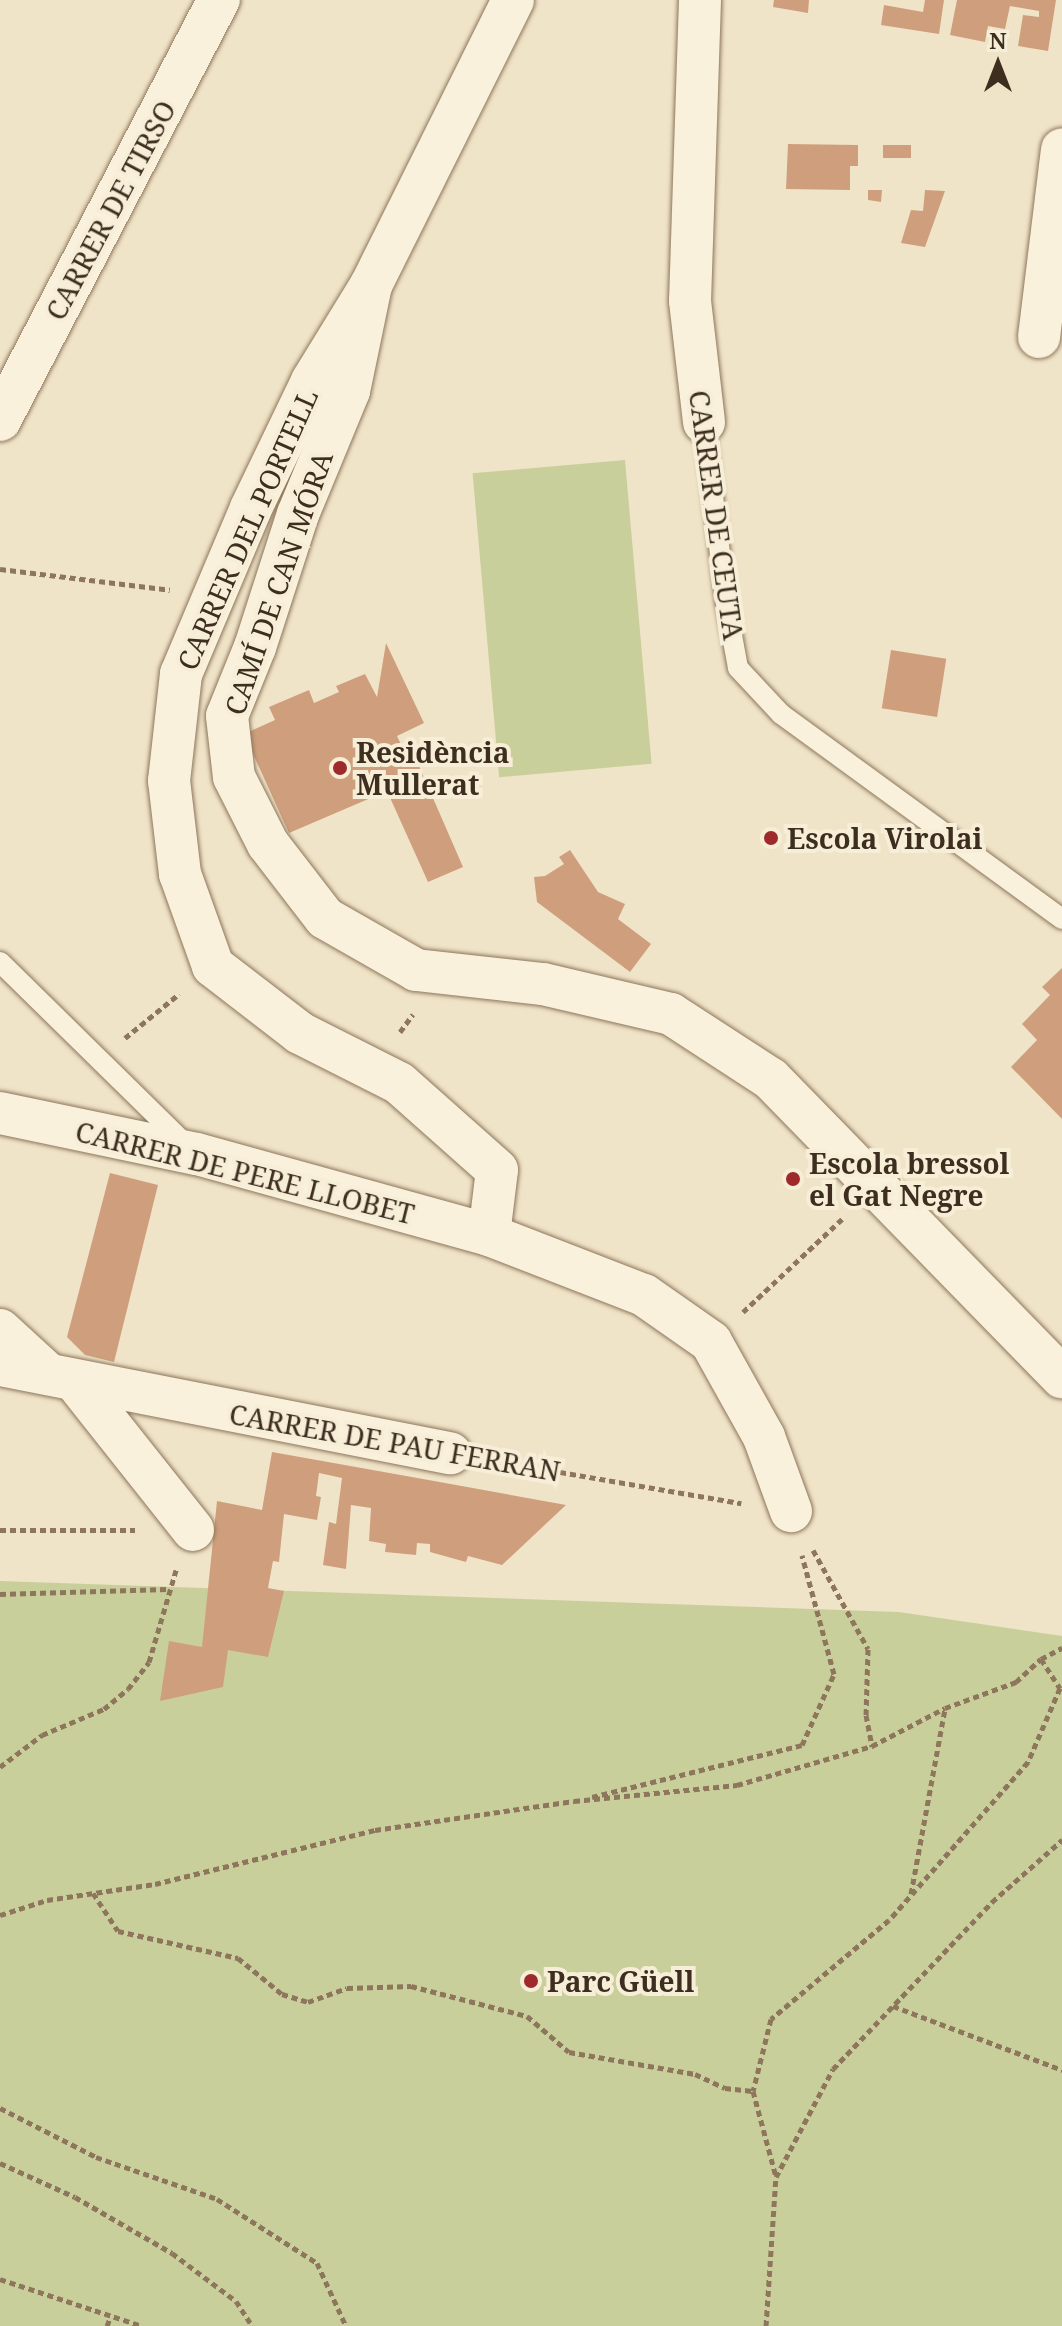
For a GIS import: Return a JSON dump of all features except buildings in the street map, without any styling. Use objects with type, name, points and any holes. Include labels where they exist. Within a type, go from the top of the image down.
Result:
[{"type":"street","name":"CARRER DE TIRSO","points":[[0,420],[219,0]]},
{"type":"street","name":"CARRER DEL PORTELL","points":[[213,966],[180,874],[169,781],[181,674],[202,592],[312,381],[371,285],[513,0]]},
{"type":"street","name":"CARRER DE CEUTA","points":[[700,0],[690,301],[704,422]]},
{"type":"street","points":[[1039,337],[1062,149]]},
{"type":"street","name":"CAMÍ DE CAN MÓRA","points":[[371,285],[349,391],[298,514],[255,647],[227,716],[234,777],[268,844],[325,918],[416,970],[543,984],[671,1014],[771,1079],[1062,1377]]},
{"type":"street","points":[[213,966],[300,1033],[399,1083],[497,1170],[489,1235],[644,1295],[711,1342],[764,1437],[791,1511]]},
{"type":"street","name":"CARRER DE PERE LLOBET","points":[[0,1113],[197,1154],[489,1235]]},
{"type":"street","points":[[0,1330],[61,1377],[193,1530]]},
{"type":"street","name":"CARRER DE PAU FERRAN","points":[[0,1365],[450,1453]]},
{"type":"lane","name":"CARRER DE CEUTA","points":[[704,422],[726,603],[738,668],[781,714],[1062,919]]},
{"type":"lane","points":[[0,962],[197,1154]]},
{"type":"path","points":[[0,569],[202,592]]},
{"type":"path","points":[[99,1059],[213,966]]},
{"type":"path","points":[[395,1041],[421,1001]]},
{"type":"path","points":[[738,1316],[876,1186]]},
{"type":"path","name":"CARRER DE PAU FERRAN","points":[[450,1453],[791,1511]]},
{"type":"path","points":[[791,1511],[868,1649],[866,1715],[872,1746]]},
{"type":"path","points":[[574,1801],[802,1745],[834,1674],[791,1511]]},
{"type":"path","points":[[0,1530],[193,1530],[167,1589],[149,1662],[128,1689],[104,1709],[42,1735],[0,1767]]},
{"type":"path","points":[[0,1594],[167,1589]]},
{"type":"path","points":[[0,1915],[47,1900],[155,1884],[375,1830],[574,1801],[737,1785],[872,1746],[945,1708],[1016,1682],[1041,1659],[1062,1648]]},
{"type":"path","points":[[766,2326],[776,2177],[753,2091],[771,2019],[889,1920],[1028,1762],[1060,1688],[1041,1659]]},
{"type":"path","points":[[911,1895],[945,1708]]},
{"type":"path","points":[[776,2177],[833,2069],[992,1902],[1062,1840]]},
{"type":"path","points":[[93,1893],[118,1931],[238,1958],[282,1994],[308,2002],[347,1988],[411,1986],[527,2016],[569,2052],[695,2074],[725,2088],[753,2091]]},
{"type":"path","points":[[893,2006],[1062,2070]]},
{"type":"path","points":[[0,2108],[96,2157],[217,2199],[317,2263],[346,2326]]},
{"type":"path","points":[[0,2163],[75,2197],[172,2253],[236,2301],[252,2326]]},
{"type":"path","points":[[0,2279],[110,2318],[117,2317],[142,2326]]},
{"type":"path","points":[[107,2326],[110,2318]]},
{"type":"green space","points":[[625,460],[652,764],[499,777],[473,473]]},
{"type":"green space","name":"Parc Güell","points":[[0,1581],[899,1612],[1062,1636],[1062,2326],[0,2326]]},
{"type":"place","name":"Residència Mullerat","points":[[340,768]]},
{"type":"place","name":"Escola Virolai","points":[[771,838]]},
{"type":"place","name":"Escola bressol el Gat Negre","points":[[793,1179]]},
{"type":"place","name":"Parc Güell","points":[[531,1981]]}]
